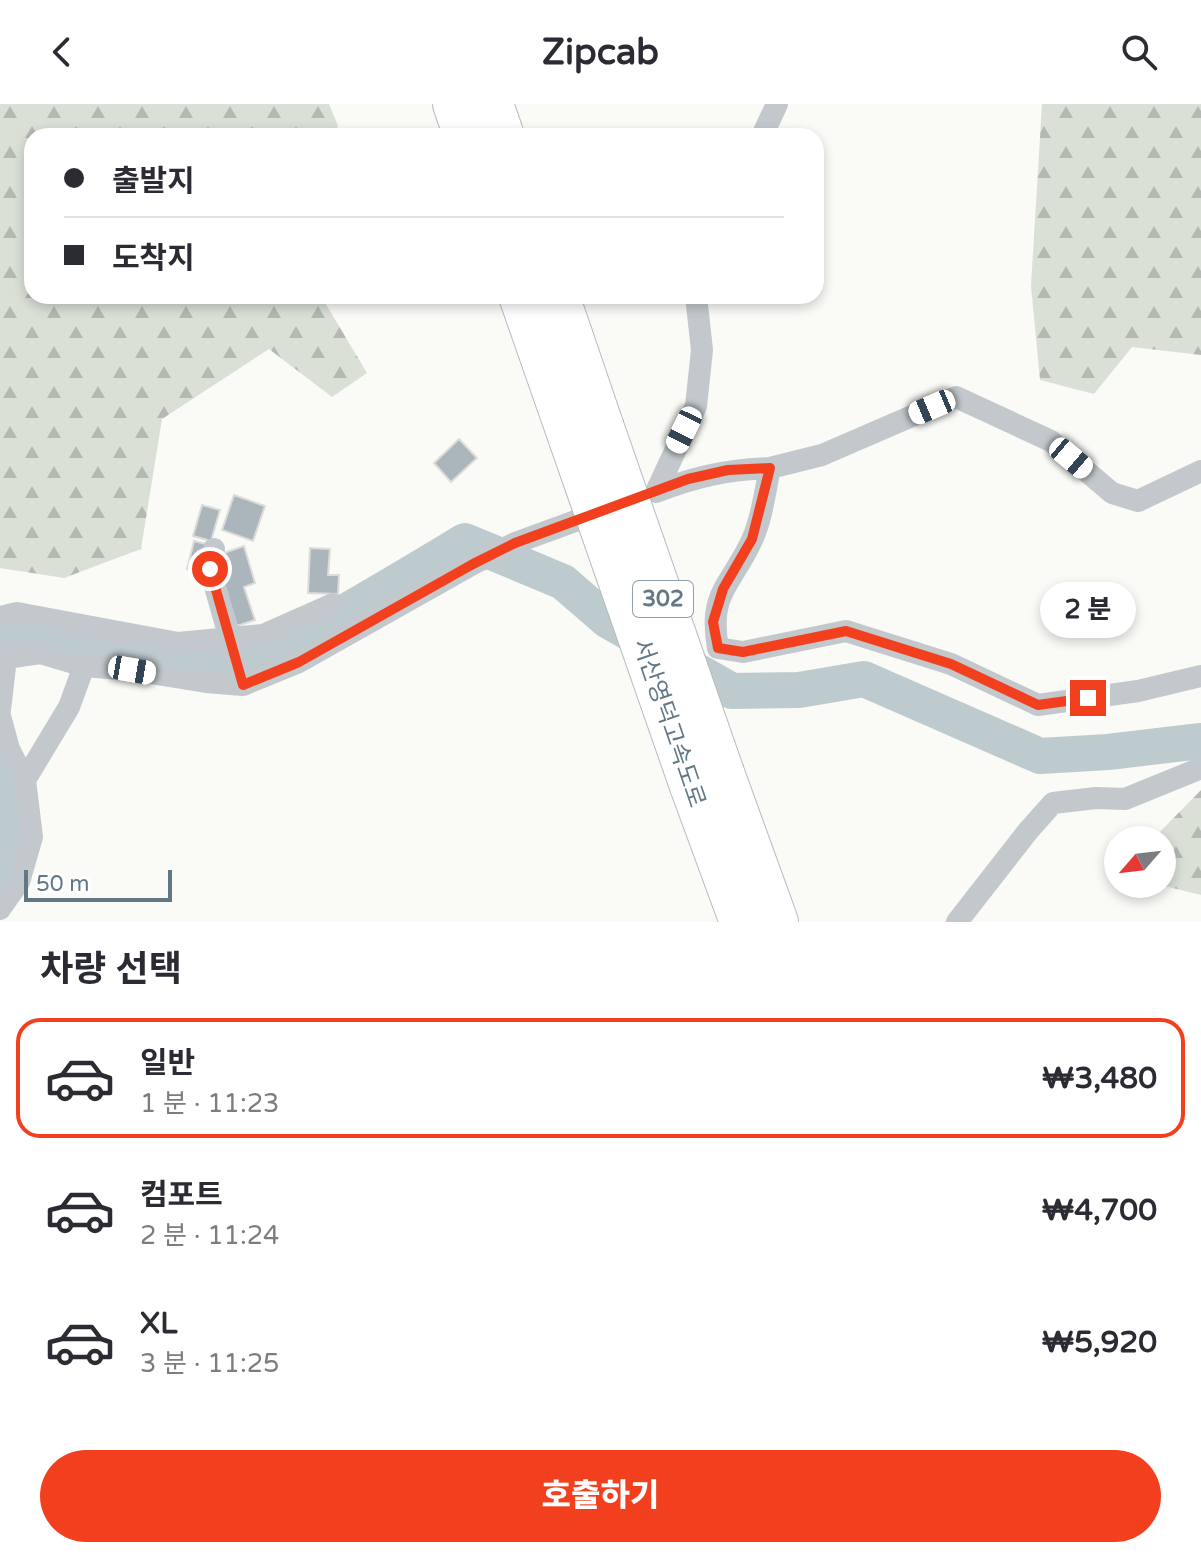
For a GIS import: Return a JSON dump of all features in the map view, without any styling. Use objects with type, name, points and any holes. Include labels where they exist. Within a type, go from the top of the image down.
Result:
[{"type":"highway","points":[[454,104],[462,128]]},
{"type":"highway","points":[[492,104],[500,128]]},
{"type":"highway","name":"서산영덕고속도로","points":[[524,304],[586,432],[707,780],[741,922]]},
{"type":"highway","name":"서산영덕고속도로","points":[[560,304],[586,432]]},
{"type":"highway","name":"서산영덕고속도로","points":[[707,780],[777,922]]},
{"type":"street","points":[[766,128],[777,104]]},
{"type":"street","points":[[656,492],[696,406],[702,350],[697,304]]},
{"type":"street","points":[[0,710],[3,656],[40,653],[84,666],[243,684],[299,662],[515,543],[688,479],[728,470],[770,468],[822,455],[956,397],[1051,441],[1112,493],[1138,501],[1201,471]]},
{"type":"street","points":[[770,468],[752,539],[723,589],[713,622],[718,648],[743,652],[846,631],[951,664],[1038,705],[1138,691],[1201,676]]},
{"type":"street","points":[[214,549],[210,569],[243,684]]},
{"type":"street","points":[[0,617],[17,613],[178,643],[263,635],[333,604]]},
{"type":"street","points":[[25,780],[69,707],[84,666]]},
{"type":"street","points":[[0,716],[9,749],[25,780],[32,837],[19,882],[0,909]]},
{"type":"street","points":[[957,922],[1053,803],[1096,798],[1125,799],[1201,768]]},
{"type":"green space","points":[[0,104],[329,104],[337,128],[24,128],[24,304],[326,304],[367,373],[332,397],[269,349],[162,419],[141,549],[64,578],[0,568]]},
{"type":"green space","points":[[1042,104],[1201,104],[1201,355],[1132,347],[1094,394],[1040,380],[1031,286]]},
{"type":"green space","points":[[1201,790],[1201,895],[1176,889],[1176,826],[1166,826]]},
{"type":"building","points":[[459,439],[477,458],[451,482],[434,463]]},
{"type":"building","points":[[234,495],[265,506],[253,541],[222,530]]},
{"type":"building","points":[[202,505],[220,510],[211,541],[193,536]]},
{"type":"building","points":[[194,541],[210,545],[203,574],[187,569]]},
{"type":"building","points":[[244,546],[255,583],[244,587],[255,620],[237,626],[215,556]]},
{"type":"building","points":[[310,548],[330,549],[328,575],[339,575],[338,594],[308,593]]},
{"type":"waterway","points":[[0,642],[15,638],[42,638],[198,657],[258,660],[465,541],[563,582],[607,620],[732,691],[799,690],[864,679],[1040,756],[1201,741]]},
{"type":"waterway","points":[[0,772],[15,833],[0,872]]},
{"type":"route","points":[[210,569],[243,685],[299,662],[515,543],[688,479],[728,470],[770,468],[752,539],[723,589],[713,622],[718,648],[743,652],[846,631],[951,664],[1038,705],[1088,698]]}]
